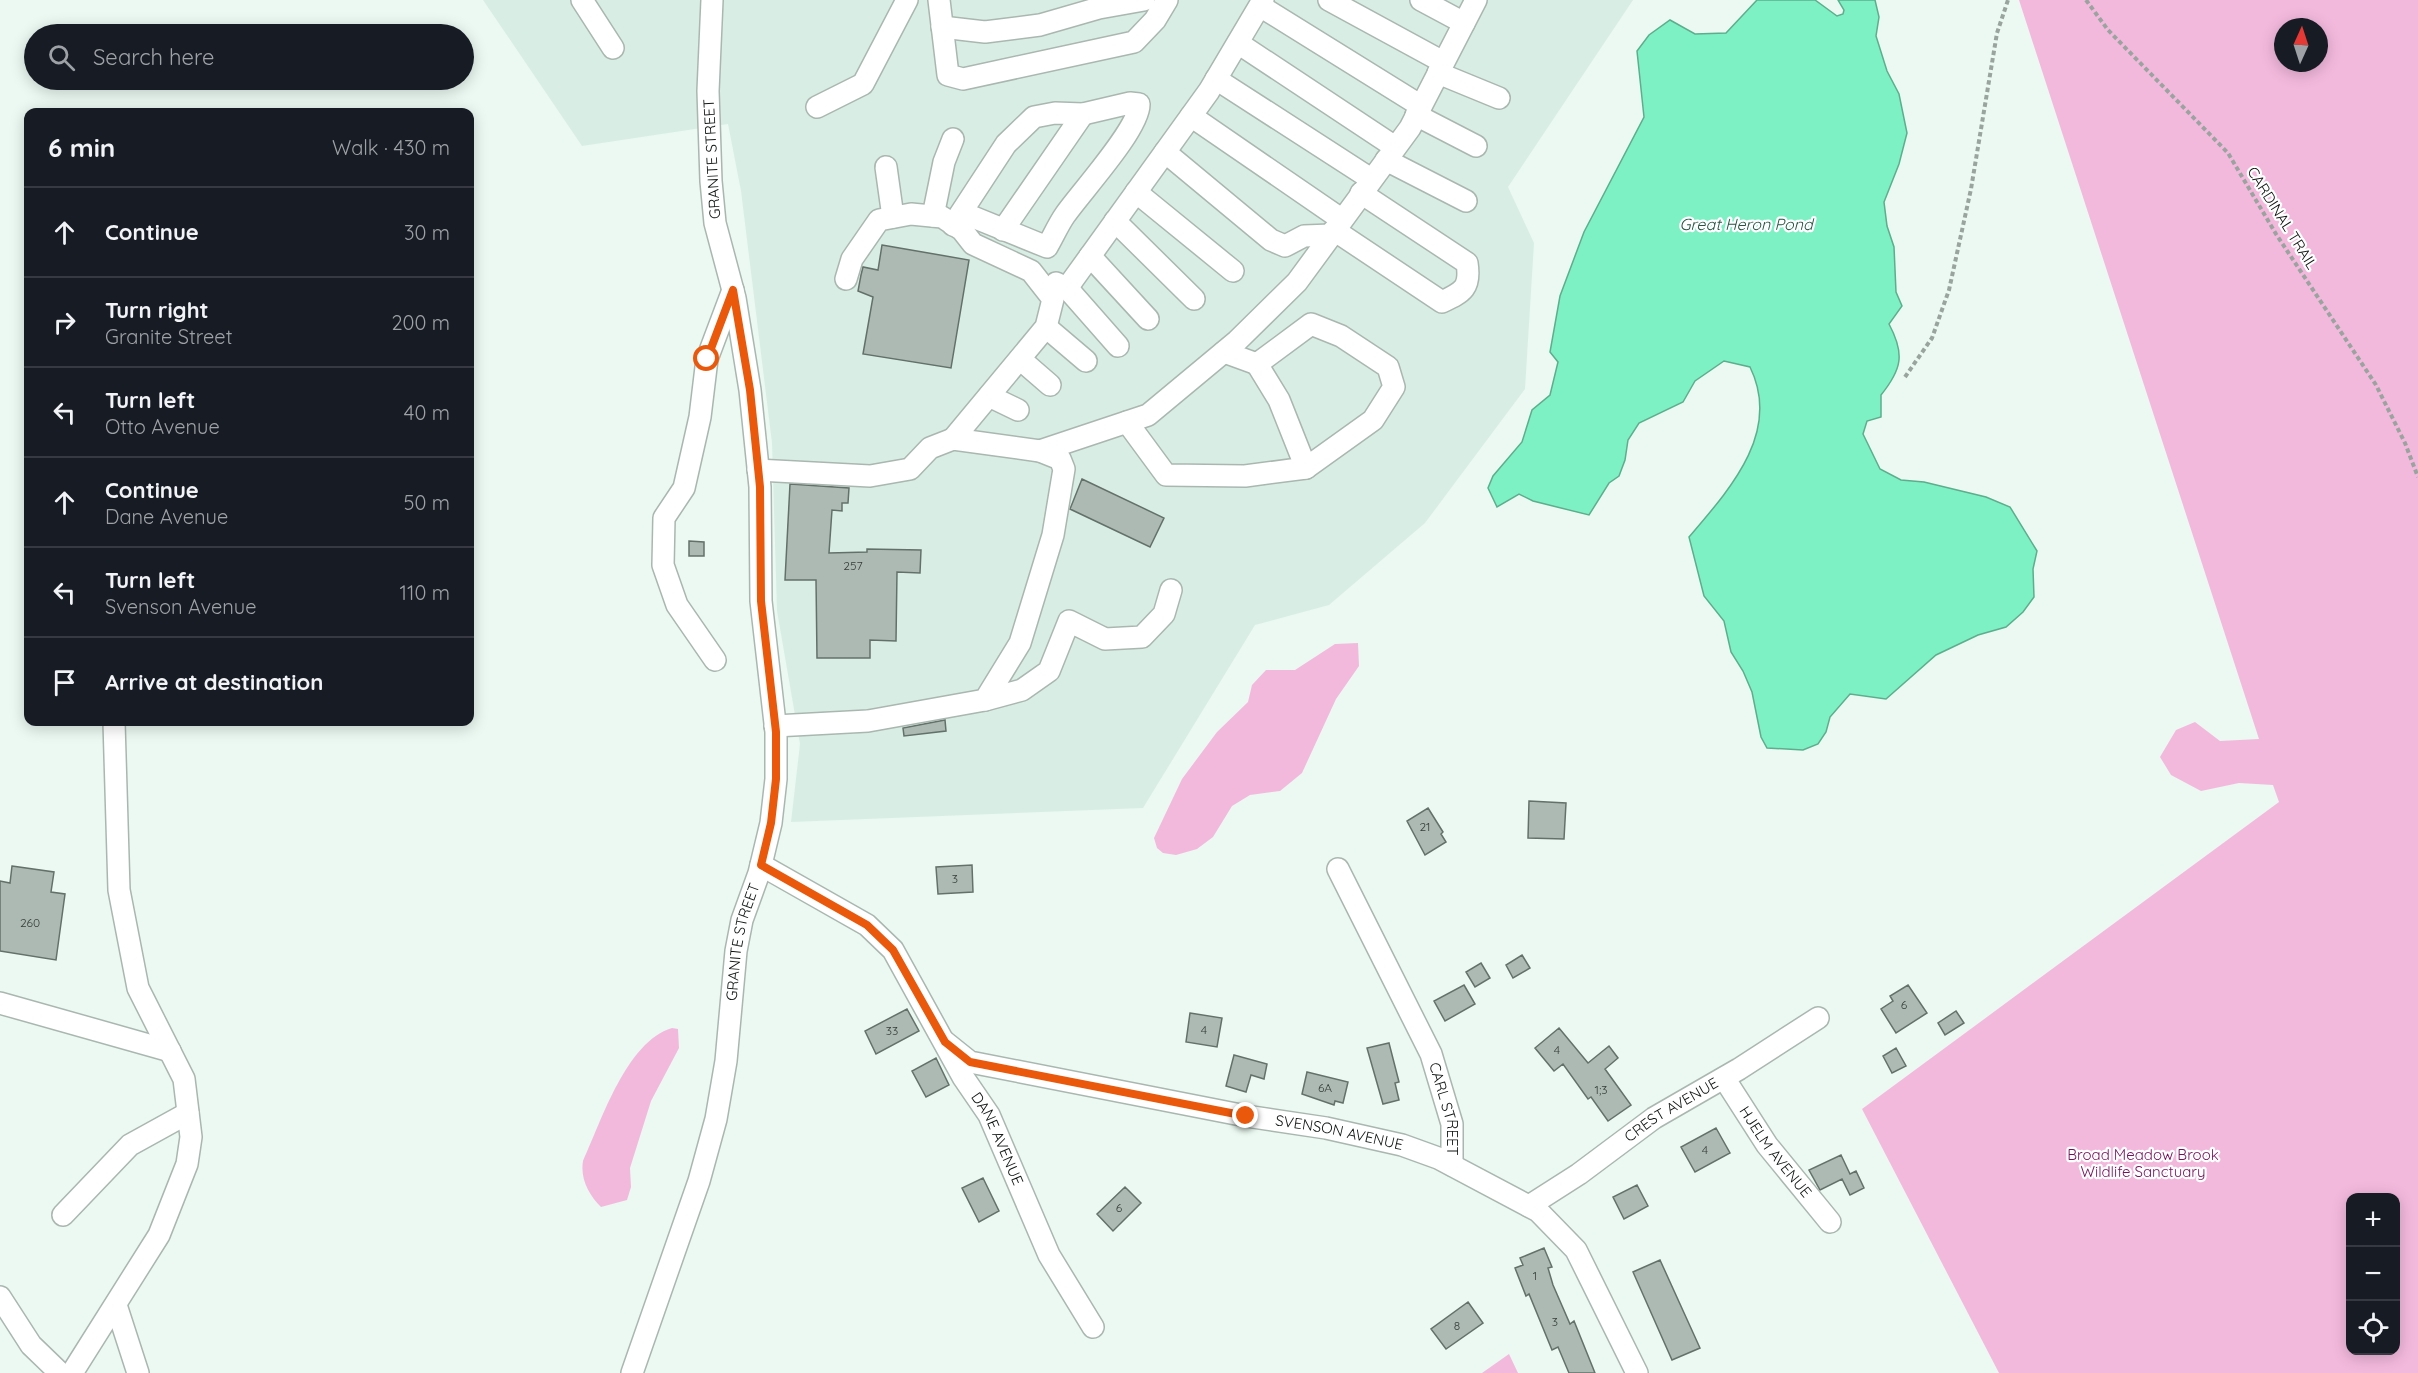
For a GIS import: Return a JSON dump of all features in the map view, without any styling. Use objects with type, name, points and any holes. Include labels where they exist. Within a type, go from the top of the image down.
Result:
[{"type":"street","points":[[582,0],[613,48]]},
{"type":"street","name":"GRANITE STREET","points":[[632,1373],[699,1181],[716,1119],[726,1061],[736,951],[742,920],[761,865],[771,823],[776,779],[775,726],[761,601],[758,470],[750,390],[733,290],[715,223],[711,181],[708,115],[712,0]]},
{"type":"street","points":[[817,107],[863,84],[907,0]]},
{"type":"street","points":[[939,0],[948,75],[963,79],[1134,42],[1155,20],[1167,0]]},
{"type":"street","points":[[942,27],[985,32],[996,31],[1040,25],[1099,8],[1144,0]]},
{"type":"street","points":[[1329,0],[1441,68],[1499,98]]},
{"type":"street","points":[[1421,0],[1464,23]]},
{"type":"street","points":[[1040,451],[1148,415],[1224,352],[1297,282],[1391,154],[1419,111],[1476,0]]},
{"type":"street","points":[[1067,288],[1191,116],[1262,3],[1419,111],[1476,146]]},
{"type":"street","points":[[1238,43],[1391,154],[1466,201]]},
{"type":"street","points":[[1191,116],[1335,228],[1442,302],[1461,293],[1469,278],[1467,263],[1366,186],[1216,79]]},
{"type":"street","points":[[1139,104],[1140,111],[1126,133],[1064,216],[1047,247],[973,217],[953,225],[1006,144],[1034,117],[1054,113],[1083,114],[1139,104]]},
{"type":"street","points":[[1003,230],[1083,114]]},
{"type":"street","points":[[933,216],[944,162],[953,139]]},
{"type":"street","points":[[1165,152],[1271,240],[1285,246],[1304,236],[1335,228]]},
{"type":"street","points":[[886,167],[893,217]]},
{"type":"street","points":[[1136,192],[1233,271]]},
{"type":"street","points":[[846,279],[852,259],[879,220],[911,214],[942,217],[973,244],[1067,288],[1118,346]]},
{"type":"street","points":[[1115,221],[1194,299]]},
{"type":"street","points":[[1090,256],[1149,319]]},
{"type":"street","points":[[758,470],[870,476],[910,468],[930,448],[953,439],[1046,327],[1053,299],[1031,272]]},
{"type":"street","points":[[715,660],[677,605],[663,565],[664,518],[684,488],[700,417],[707,359],[733,290]]},
{"type":"street","points":[[1127,422],[1166,475],[1245,476],[1306,468],[1373,420],[1394,387],[1388,367],[1341,336],[1311,324],[1257,364]]},
{"type":"street","points":[[1046,327],[1086,361]]},
{"type":"street","points":[[1224,352],[1257,364],[1280,400],[1306,468]]},
{"type":"street","points":[[1020,359],[1050,385]]},
{"type":"street","points":[[989,396],[1018,410]]},
{"type":"street","points":[[953,439],[1040,451],[1060,459],[1064,469],[1053,535],[1020,643],[985,700]]},
{"type":"street","points":[[775,726],[868,721],[985,700],[1022,690],[1048,671],[1069,621],[1105,639],[1142,637],[1164,614],[1171,590]]},
{"type":"street","points":[[72,1373],[159,1235],[178,1192],[187,1164],[191,1137],[184,1078],[138,988],[119,890],[114,726]]},
{"type":"street","name":"DANE AVENUE","points":[[761,865],[870,928],[893,950],[963,1077],[988,1115],[1049,1255],[1093,1327]]},
{"type":"street","name":"CARL STREET","points":[[1338,869],[1431,1054],[1452,1124],[1452,1165]]},
{"type":"street","points":[[0,1003],[170,1051]]},
{"type":"street","name":"CREST AVENUE","points":[[1529,1206],[1579,1174],[1654,1118],[1724,1078],[1818,1018]]},
{"type":"street","name":"SVENSON AVENUE","points":[[945,1042],[970,1062],[1246,1116],[1326,1128],[1402,1145],[1452,1165],[1538,1211],[1576,1250],[1637,1373]]},
{"type":"street","name":"HJELM AVENUE","points":[[1724,1078],[1767,1145],[1830,1222]]},
{"type":"street","points":[[63,1215],[130,1144],[188,1113]]},
{"type":"street","points":[[0,1297],[31,1345],[60,1373]]},
{"type":"street","points":[[116,1305],[138,1373]]},
{"type":"path","points":[[1905,377],[1932,338],[1949,290],[1971,189],[1997,33],[2008,0]]},
{"type":"path","name":"CARDINAL TRAIL","points":[[2086,0],[2108,30],[2228,153],[2276,234],[2376,385],[2405,443],[2418,477]]},
{"type":"shaded area","points":[[483,0],[1633,0],[1508,187],[1534,243],[1525,389],[1425,523],[1329,605],[1255,625],[1143,808],[791,822],[800,744],[777,611],[772,443],[741,191],[728,124],[582,146]]},
{"type":"green space","name":"Broad Meadow Brook Wildlife Sanctuary","points":[[2019,0],[2418,0],[2418,1373],[1999,1373],[1862,1109],[2279,802],[2273,785],[2239,783],[2201,791],[2171,775],[2160,757],[2176,730],[2195,722],[2220,741],[2259,739]]},
{"type":"green space","points":[[1358,643],[1359,666],[1336,699],[1302,773],[1280,791],[1250,795],[1232,806],[1213,837],[1197,849],[1176,855],[1163,853],[1157,848],[1154,838],[1182,779],[1217,732],[1248,702],[1252,685],[1266,670],[1295,670],[1335,644]]},
{"type":"green space","points":[[672,1028],[678,1029],[679,1048],[651,1101],[630,1168],[631,1187],[627,1200],[601,1207],[586,1186],[582,1168],[583,1161],[617,1084],[629,1065],[641,1049],[656,1036]]},
{"type":"green space","points":[[1509,1354],[1518,1373],[1482,1373]]},
{"type":"water","name":"Great Heron Pond","points":[[1757,0],[1815,0],[1837,16],[1843,14],[1844,10],[1838,0],[1875,0],[1879,17],[1876,36],[1887,71],[1899,94],[1907,133],[1899,164],[1884,202],[1887,226],[1894,247],[1896,292],[1902,306],[1889,324],[1897,344],[1899,361],[1893,377],[1881,395],[1881,417],[1867,421],[1863,434],[1880,469],[1901,480],[1924,482],[1986,497],[2010,507],[2037,551],[2033,569],[2034,597],[2023,612],[2006,627],[1978,635],[1936,655],[1886,699],[1850,694],[1830,717],[1826,732],[1818,744],[1803,750],[1767,748],[1761,737],[1752,692],[1731,652],[1724,621],[1704,596],[1689,537],[1735,479],[1756,437],[1760,414],[1758,391],[1750,367],[1724,361],[1695,381],[1683,402],[1639,423],[1628,440],[1625,460],[1619,476],[1609,483],[1589,515],[1533,501],[1519,494],[1497,507],[1488,488],[1493,476],[1522,442],[1532,410],[1550,395],[1558,362],[1550,352],[1560,296],[1584,232],[1644,117],[1637,51],[1649,35],[1670,20],[1695,34],[1726,33]]},
{"type":"building","points":[[882,245],[969,260],[951,368],[863,354],[873,297],[858,291],[863,267],[878,270]]},
{"type":"building","points":[[1082,479],[1164,518],[1150,547],[1070,509]]},
{"type":"building","points":[[790,484],[849,488],[848,503],[842,503],[842,511],[832,510],[829,553],[867,552],[867,549],[921,550],[920,573],[897,572],[896,641],[870,640],[870,658],[817,658],[816,580],[785,580]]},
{"type":"building","points":[[689,541],[704,542],[704,556],[689,556]]},
{"type":"building","points":[[945,720],[946,731],[904,736],[903,728]]},
{"type":"building","points":[[1529,801],[1566,803],[1564,839],[1528,838]]},
{"type":"building","points":[[1428,808],[1443,832],[1441,834],[1446,842],[1425,855],[1407,821]]},
{"type":"building","points":[[972,865],[973,892],[938,894],[936,867]]},
{"type":"building","points":[[12,866],[54,872],[51,892],[65,894],[56,960],[0,951],[0,881],[10,883]]},
{"type":"building","points":[[1522,955],[1530,968],[1513,978],[1506,965]]},
{"type":"building","points":[[1481,963],[1490,978],[1475,987],[1466,972]]},
{"type":"building","points":[[1464,985],[1475,1004],[1445,1021],[1434,1001]]},
{"type":"building","points":[[1908,985],[1927,1013],[1896,1033],[1881,1009],[1893,1001],[1890,996]]},
{"type":"building","points":[[907,1009],[919,1031],[876,1054],[865,1031]]},
{"type":"building","points":[[1956,1011],[1964,1023],[1945,1035],[1938,1023]]},
{"type":"building","points":[[1190,1013],[1222,1018],[1217,1047],[1186,1042]]},
{"type":"building","points":[[1559,1028],[1588,1063],[1609,1046],[1618,1058],[1605,1069],[1631,1105],[1608,1121],[1591,1097],[1588,1099],[1563,1064],[1554,1071],[1535,1048]]},
{"type":"building","points":[[1389,1043],[1399,1082],[1395,1083],[1399,1100],[1383,1104],[1367,1048]]},
{"type":"building","points":[[1896,1048],[1906,1066],[1892,1073],[1883,1056]]},
{"type":"building","points":[[1234,1055],[1267,1064],[1264,1079],[1251,1075],[1246,1092],[1226,1086]]},
{"type":"building","points":[[936,1058],[949,1085],[926,1097],[912,1071]]},
{"type":"building","points":[[1307,1072],[1348,1082],[1343,1103],[1335,1101],[1334,1105],[1302,1094]]},
{"type":"building","points":[[1716,1128],[1730,1153],[1695,1172],[1681,1147]]},
{"type":"building","points":[[1841,1155],[1850,1174],[1856,1171],[1864,1188],[1850,1195],[1842,1179],[1820,1190],[1809,1170]]},
{"type":"building","points":[[983,1178],[999,1211],[979,1222],[962,1188]]},
{"type":"building","points":[[1637,1185],[1648,1206],[1624,1219],[1613,1197]]},
{"type":"building","points":[[1125,1187],[1141,1203],[1113,1231],[1097,1214]]},
{"type":"building","points":[[1544,1248],[1552,1267],[1548,1268],[1553,1285],[1570,1324],[1574,1321],[1595,1373],[1569,1373],[1558,1347],[1552,1350],[1529,1294],[1526,1296],[1515,1268],[1523,1265],[1520,1258]]},
{"type":"building","points":[[1660,1260],[1700,1348],[1672,1360],[1633,1272]]},
{"type":"building","points":[[1468,1302],[1483,1323],[1446,1349],[1431,1329]]},
{"type":"route","points":[[707,359],[733,290],[750,390],[760,487],[761,601],[776,732],[776,779],[771,823],[761,865],[834,904],[867,925],[893,950],[945,1042],[970,1062],[1246,1116]]}]
